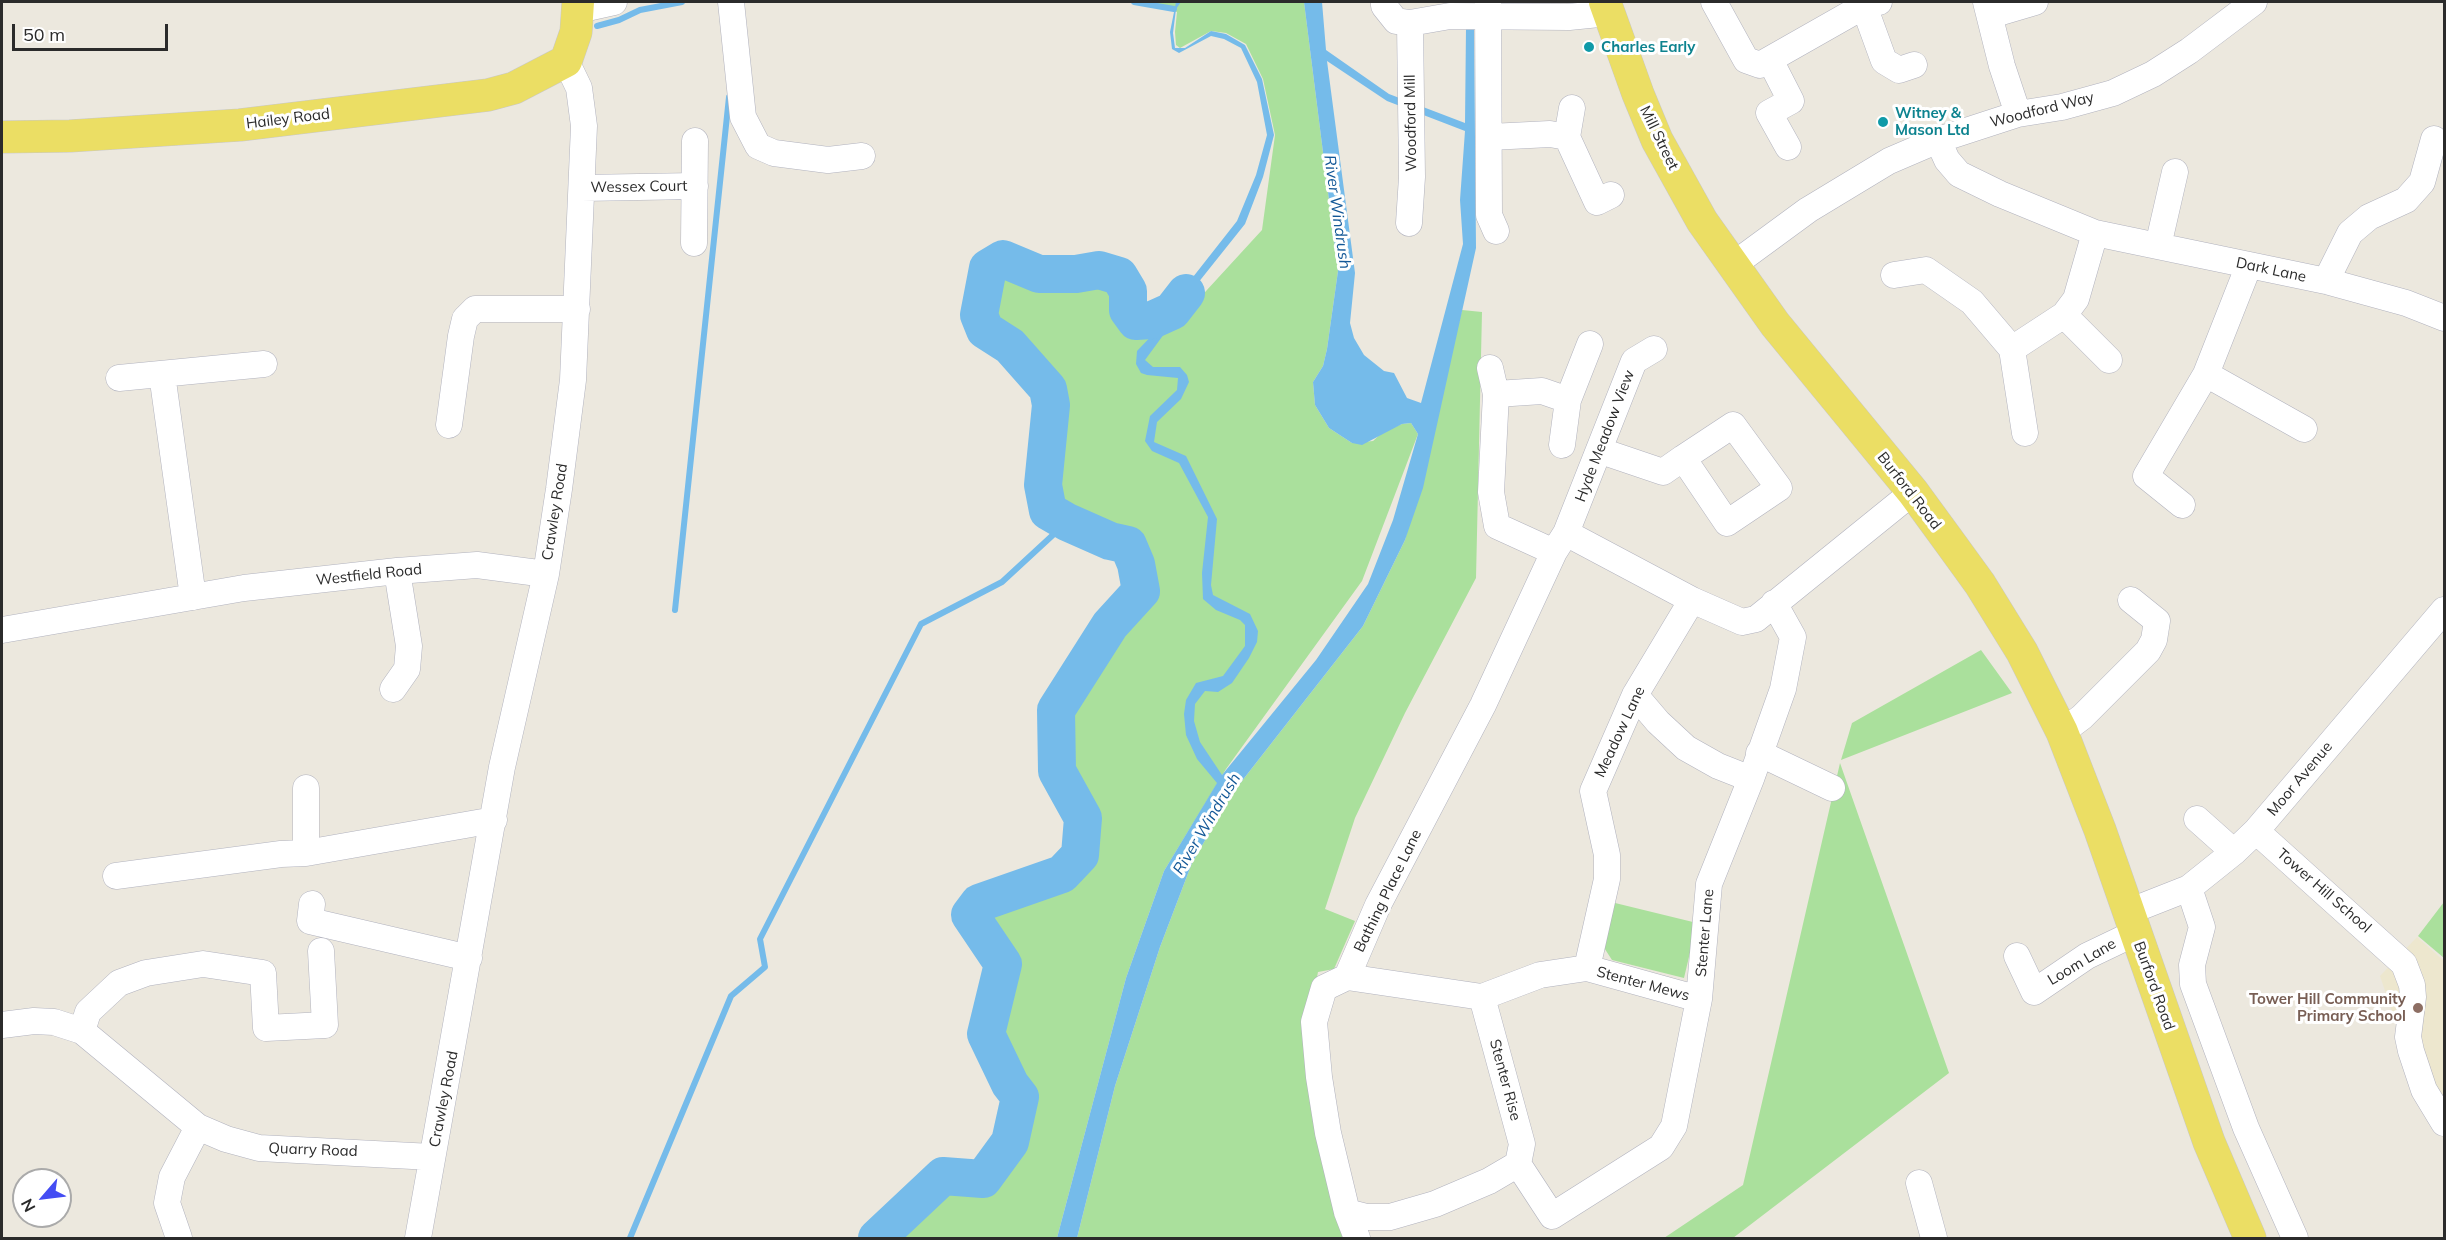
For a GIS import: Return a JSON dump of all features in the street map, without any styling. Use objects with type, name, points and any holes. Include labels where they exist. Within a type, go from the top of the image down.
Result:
[{"type":"main road","points":[[566,61],[576,32],[578,6]]},
{"type":"main road","name":"Mill Street","points":[[1607,7],[1658,140],[1702,221],[1733,265]]},
{"type":"main road","name":"Hailey Road","points":[[2,137],[70,136],[240,125],[488,95],[514,88],[566,61]]},
{"type":"main road","name":"Burford Road","points":[[1733,265],[1815,377],[1912,492],[1980,584],[2022,651],[2062,732],[2209,1142],[2250,1239]]},
{"type":"street","points":[[578,6],[614,2]]},
{"type":"street","points":[[731,2],[743,117],[758,146],[774,153],[828,160],[862,156]]},
{"type":"street","points":[[1384,2],[1384,6],[1396,21],[1410,23],[1485,12],[1569,17],[1607,7]]},
{"type":"street","points":[[1714,2],[1746,60],[1760,64],[1770,60],[1871,4],[1884,61],[1899,70],[1914,65]]},
{"type":"street","points":[[2018,114],[2002,66],[1988,8],[2035,2]]},
{"type":"street","name":"Woodford Way","points":[[1733,265],[1808,210],[1854,180],[1889,161],[1938,140],[2018,114],[2062,107],[2112,93],[2153,74],[2189,51],[2254,2]]},
{"type":"street","points":[[1485,12],[1490,137],[1489,215],[1496,231]]},
{"type":"street","name":"Woodford Mill","points":[[1409,223],[1412,177],[1410,23]]},
{"type":"street","points":[[1770,60],[1801,96],[1769,113],[1788,147]]},
{"type":"street","name":"Crawley Road","points":[[418,1239],[512,717],[546,574],[573,380],[584,126],[579,88],[566,61]]},
{"type":"street","points":[[1572,108],[1566,137],[1597,202],[1611,195]]},
{"type":"street","points":[[1490,137],[1550,134],[1566,137]]},
{"type":"street","points":[[2326,281],[2350,233],[2369,217],[2406,200],[2422,182],[2434,139]]},
{"type":"street","name":"Dark Lane","points":[[1938,140],[1947,160],[1959,174],[2000,194],[2095,233],[2326,281],[2406,303],[2445,318]]},
{"type":"street","name":"Wessex Court","points":[[694,243],[695,141]]},
{"type":"street","points":[[2158,246],[2175,172]]},
{"type":"street","name":"Wessex Court","points":[[582,188],[695,186]]},
{"type":"street","points":[[2012,348],[2064,315],[2076,299],[2095,233]]},
{"type":"street","points":[[2182,505],[2146,476],[2206,374],[2248,265]]},
{"type":"street","points":[[1894,275],[1926,270],[1972,302],[2012,348],[2025,433]]},
{"type":"street","points":[[449,426],[460,336],[465,319],[475,309],[577,309]]},
{"type":"street","points":[[2064,315],[2109,360]]},
{"type":"street","points":[[1562,445],[1568,400],[1590,344]]},
{"type":"street","name":"Hyde Meadow View","points":[[1560,542],[1601,451],[1634,361],[1654,349]]},
{"type":"street","points":[[119,378],[264,364]]},
{"type":"street","points":[[1490,368],[1496,394],[1491,492],[1497,526],[1560,542],[1742,622],[1756,619],[1912,492]]},
{"type":"street","points":[[162,374],[193,597]]},
{"type":"street","points":[[2206,374],[2304,429]]},
{"type":"street","points":[[1496,394],[1542,391],[1568,400]]},
{"type":"street","points":[[1601,451],[1663,472],[1683,458]]},
{"type":"street","name":"Bathing Place Lane","points":[[1347,977],[1378,905],[1484,705],[1560,542]]},
{"type":"street","name":"Westfield Road","points":[[2,630],[244,588],[397,571],[477,565],[546,574]]},
{"type":"street","points":[[393,689],[407,669],[409,646],[397,571]]},
{"type":"street","name":"Meadow Lane","points":[[1587,968],[1607,879],[1607,855],[1593,791],[1635,695],[1692,600]]},
{"type":"street","points":[[2062,732],[2099,700],[2148,651],[2154,640],[2157,621],[2131,600]]},
{"type":"street","name":"Stenter Lane","points":[[1518,1164],[1552,1216],[1661,1147],[1674,1126],[1700,999],[1709,884],[1751,780],[1783,689],[1793,637],[1774,603]]},
{"type":"street","name":"Moor Avenue","points":[[2131,923],[2189,888],[2256,831],[2445,610]]},
{"type":"street","points":[[1635,695],[1658,722],[1686,748],[1718,766],[1751,780]]},
{"type":"street","points":[[1760,753],[1832,788]]},
{"type":"street","points":[[306,788],[306,853]]},
{"type":"street","points":[[2197,819],[2234,852]]},
{"type":"street","points":[[116,876],[281,854],[306,853],[494,820]]},
{"type":"street","name":"Tower Hill School","points":[[2256,831],[2404,964],[2412,985],[2413,1011],[2408,1037],[2414,1062],[2424,1090],[2445,1123]]},
{"type":"street","points":[[2189,888],[2202,927],[2192,965],[2193,984],[2246,1128],[2295,1239]]},
{"type":"street","name":"Loom Lane","points":[[2017,956],[2034,992],[2131,923]]},
{"type":"street","points":[[81,1031],[88,1012],[119,982],[146,973],[203,964],[263,973],[266,1028],[325,1025],[313,928],[469,958]]},
{"type":"street","points":[[1357,1239],[1347,1212],[1328,1133],[1319,1077],[1314,1022],[1324,988],[1347,977],[1482,997],[1540,975],[1587,968]]},
{"type":"street","name":"Stenter Mews","points":[[1587,968],[1700,999]]},
{"type":"street","name":"Stenter Rise","points":[[1482,997],[1522,1144],[1518,1164]]},
{"type":"street","name":"Quarry Road","points":[[2,1025],[34,1021],[54,1022],[81,1031],[198,1127],[226,1139],[259,1148],[432,1157]]},
{"type":"street","points":[[179,1239],[167,1203],[172,1177],[198,1127]]},
{"type":"street","points":[[1347,1212],[1367,1217],[1390,1217],[1435,1204],[1490,1181],[1518,1164]]},
{"type":"street","points":[[1919,1183],[1934,1239]]},
{"type":"shaded area","name":"Tower Hill Community Primary School","points":[[2417,937],[2444,961],[2444,1134],[2402,1041],[2380,976]]},
{"type":"green space","points":[[1149,2],[1304,2],[1338,271],[1327,349],[1323,366],[1313,382],[1315,405],[1329,428],[1352,443],[1373,441],[1384,431],[1402,424],[1411,423],[1418,434],[1362,581],[1226,769],[1164,871],[1126,978],[1057,1238],[891,1238],[946,1186],[987,1186],[1020,1149],[1031,1095],[996,1030],[1013,965],[982,914],[1069,880],[1088,859],[1094,818],[1069,769],[1065,713],[1151,595],[1135,534],[1057,503],[1053,482],[1062,409],[1060,387],[1018,334],[989,314],[997,276],[1005,271],[1043,284],[1099,279],[1115,285],[1121,316],[1132,329],[1149,328],[1184,315],[1262,230],[1275,135],[1263,79],[1246,44],[1226,33],[1211,31],[1180,48],[1176,45],[1177,12]]},
{"type":"green space","points":[[1462,310],[1482,312],[1476,578],[1405,713],[1355,818],[1325,909],[1355,921],[1334,969],[1318,972],[1304,1046],[1310,1102],[1344,1238],[1077,1238],[1115,1086],[1160,947],[1192,863],[1231,795],[1363,626],[1405,540]]},
{"type":"green space","points":[[1981,650],[2012,693],[1841,760],[1852,723]]},
{"type":"green space","points":[[1840,763],[1949,1073],[1733,1238],[1664,1238],[1743,1185]]},
{"type":"green space","points":[[1611,902],[1697,923],[1684,978],[1612,960],[1601,943]]},
{"type":"green space","points":[[2444,902],[2444,958],[2418,936]]},
{"type":"water","points":[[1176,2],[1181,2],[1176,9],[1173,33],[1175,48],[1185,48],[1211,31],[1226,34],[1245,45],[1262,79],[1274,135],[1263,177],[1245,224],[1174,313],[1167,330],[1145,360],[1153,367],[1180,367],[1187,375],[1189,382],[1181,399],[1157,422],[1154,442],[1186,456],[1217,519],[1211,585],[1213,595],[1250,614],[1258,631],[1257,642],[1249,658],[1232,683],[1218,692],[1205,691],[1195,704],[1194,721],[1200,742],[1222,775],[1316,660],[1368,584],[1393,520],[1418,434],[1411,423],[1402,424],[1362,445],[1352,443],[1329,428],[1315,405],[1313,382],[1323,366],[1327,349],[1338,271],[1304,2],[1322,2],[1326,50],[1389,94],[1465,123],[1466,28],[1455,2],[1465,2],[1474,28],[1476,248],[1423,488],[1405,540],[1363,626],[1231,795],[1192,863],[1160,947],[1115,1086],[1077,1238],[1057,1238],[1126,978],[1164,871],[1217,783],[1197,759],[1186,735],[1184,714],[1186,700],[1196,683],[1223,676],[1245,646],[1245,625],[1240,620],[1216,610],[1203,599],[1202,573],[1208,517],[1179,463],[1152,451],[1145,441],[1150,416],[1177,390],[1178,378],[1141,373],[1136,364],[1137,351],[1162,325],[1159,320],[1146,326],[1144,318],[1171,305],[1237,221],[1256,175],[1267,135],[1257,82],[1241,48],[1224,39],[1211,36],[1179,53],[1172,49],[1170,32]],"holes":[[[1327,61],[1387,101],[1465,131],[1460,200],[1463,244],[1421,403],[1407,398],[1394,373],[1384,371],[1364,355],[1354,338],[1350,323],[1355,273]]]},
{"type":"waterway","points":[[597,26],[619,20],[640,10],[682,2]]},
{"type":"waterway","points":[[1134,2],[1174,9]]},
{"type":"waterway","points":[[675,610],[729,97]]},
{"type":"waterway","name":"River Windrush","points":[[877,1238],[943,1176],[983,1179],[1010,1142],[1020,1097],[1010,1084],[986,1034],[1003,964],[970,915],[979,903],[1062,874],[1080,855],[1083,818],[1057,771],[1056,710],[1110,625],[1141,591],[1136,564],[1128,545],[1110,541],[1048,511],[1043,485],[1051,405],[1048,389],[1010,346],[985,330],[979,315],[988,268],[1003,259],[1039,274],[1076,274],[1099,270],[1119,276],[1128,291],[1128,310],[1136,321],[1152,320],[1172,311],[1186,293]]},
{"type":"waterway","points":[[630,1238],[731,996],[765,967],[760,939],[921,624],[1002,582],[1067,522]]},
{"type":"place","name":"Charles Early","points":[[1589,47]]},
{"type":"place","name":"Witney & Mason Ltd","points":[[1883,122]]},
{"type":"place","name":"Tower Hill Community Primary School","points":[[2418,1008]]}]
